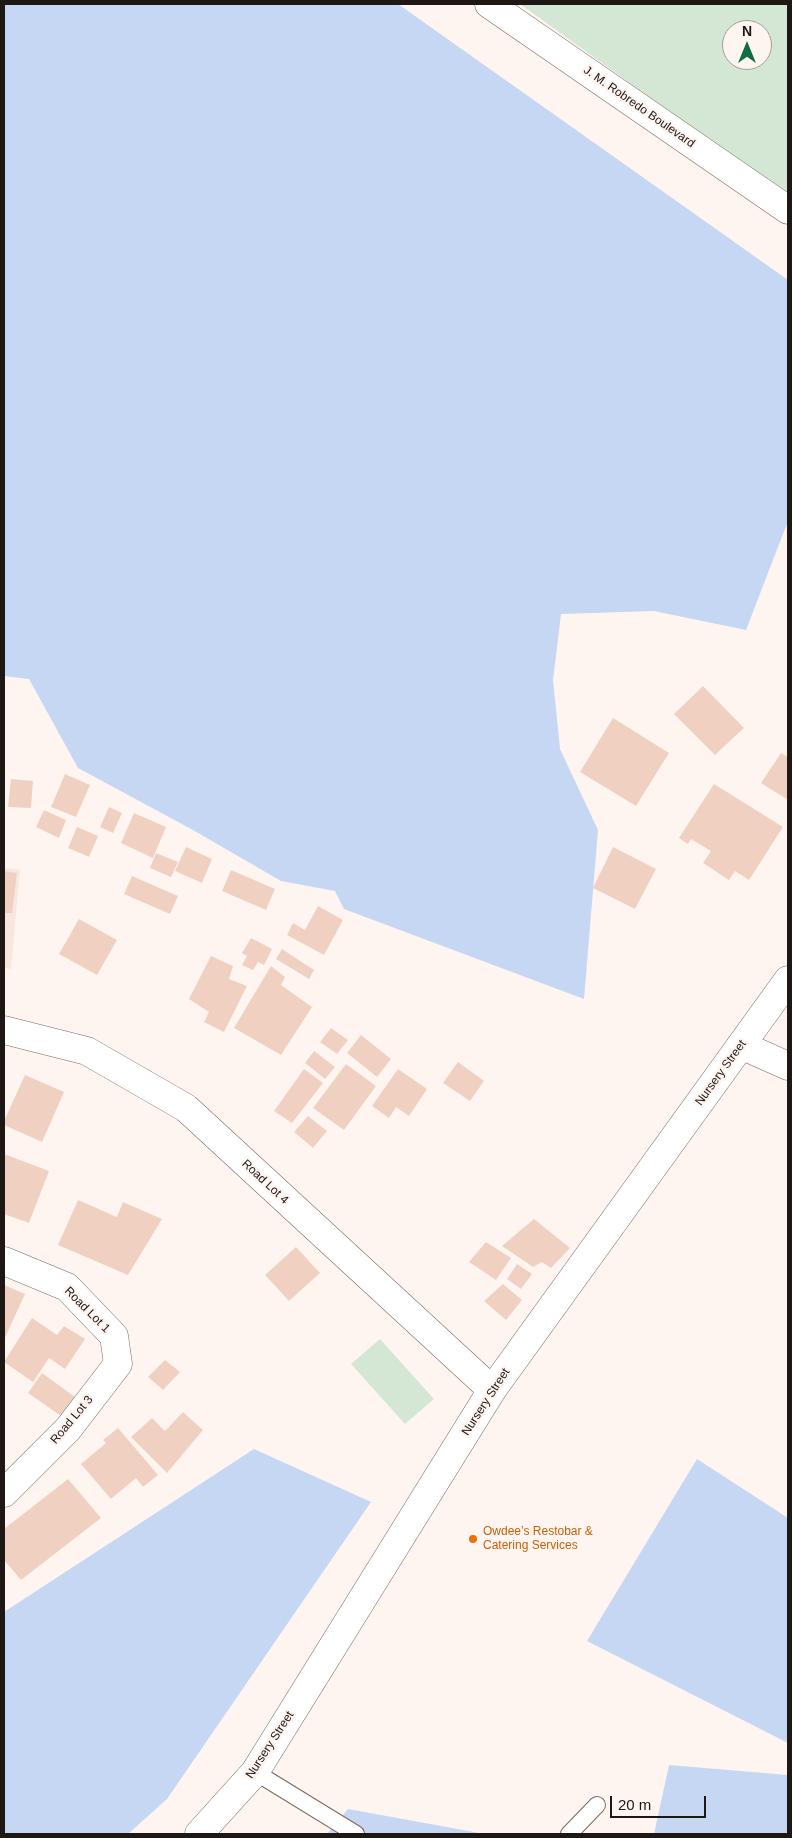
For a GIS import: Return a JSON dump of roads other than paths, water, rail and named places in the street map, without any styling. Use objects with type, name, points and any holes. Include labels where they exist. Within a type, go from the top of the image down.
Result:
[{"type":"main road","name":"J. M. Robredo Boulevard","points":[[489,4],[788,210]]},
{"type":"main road","name":"Nursery Street","points":[[199,1834],[256,1772],[492,1390],[788,980]]},
{"type":"main road","name":"Road Lot 4","points":[[4,1030],[87,1051],[186,1108],[492,1390]]},
{"type":"main road","points":[[741,1045],[788,1066]]},
{"type":"main road","name":"Road Lot 1","points":[[4,1261],[67,1287],[114,1336]]},
{"type":"main road","name":"Road Lot 3","points":[[4,1493],[68,1428],[118,1364],[114,1336]]},
{"type":"lane","points":[[256,1772],[356,1834]]},
{"type":"lane","points":[[569,1834],[597,1805]]},
{"type":"water","points":[[4,4],[398,4],[788,280],[788,521],[746,630],[654,611],[561,614],[553,680],[560,749],[598,830],[584,999],[344,909],[335,891],[281,881],[193,830],[78,768],[29,679],[4,676]]},
{"type":"water","points":[[254,1449],[371,1502],[167,1799],[128,1834],[4,1834],[4,1612]]},
{"type":"water","points":[[697,1459],[788,1518],[788,1743],[587,1641]]},
{"type":"water","points":[[669,1765],[788,1775],[788,1834],[654,1834]]},
{"type":"water","points":[[348,1809],[485,1834],[327,1834]]},
{"type":"place","name":"Owdee’s Restobar & Catering Services","points":[[473,1539]]}]
